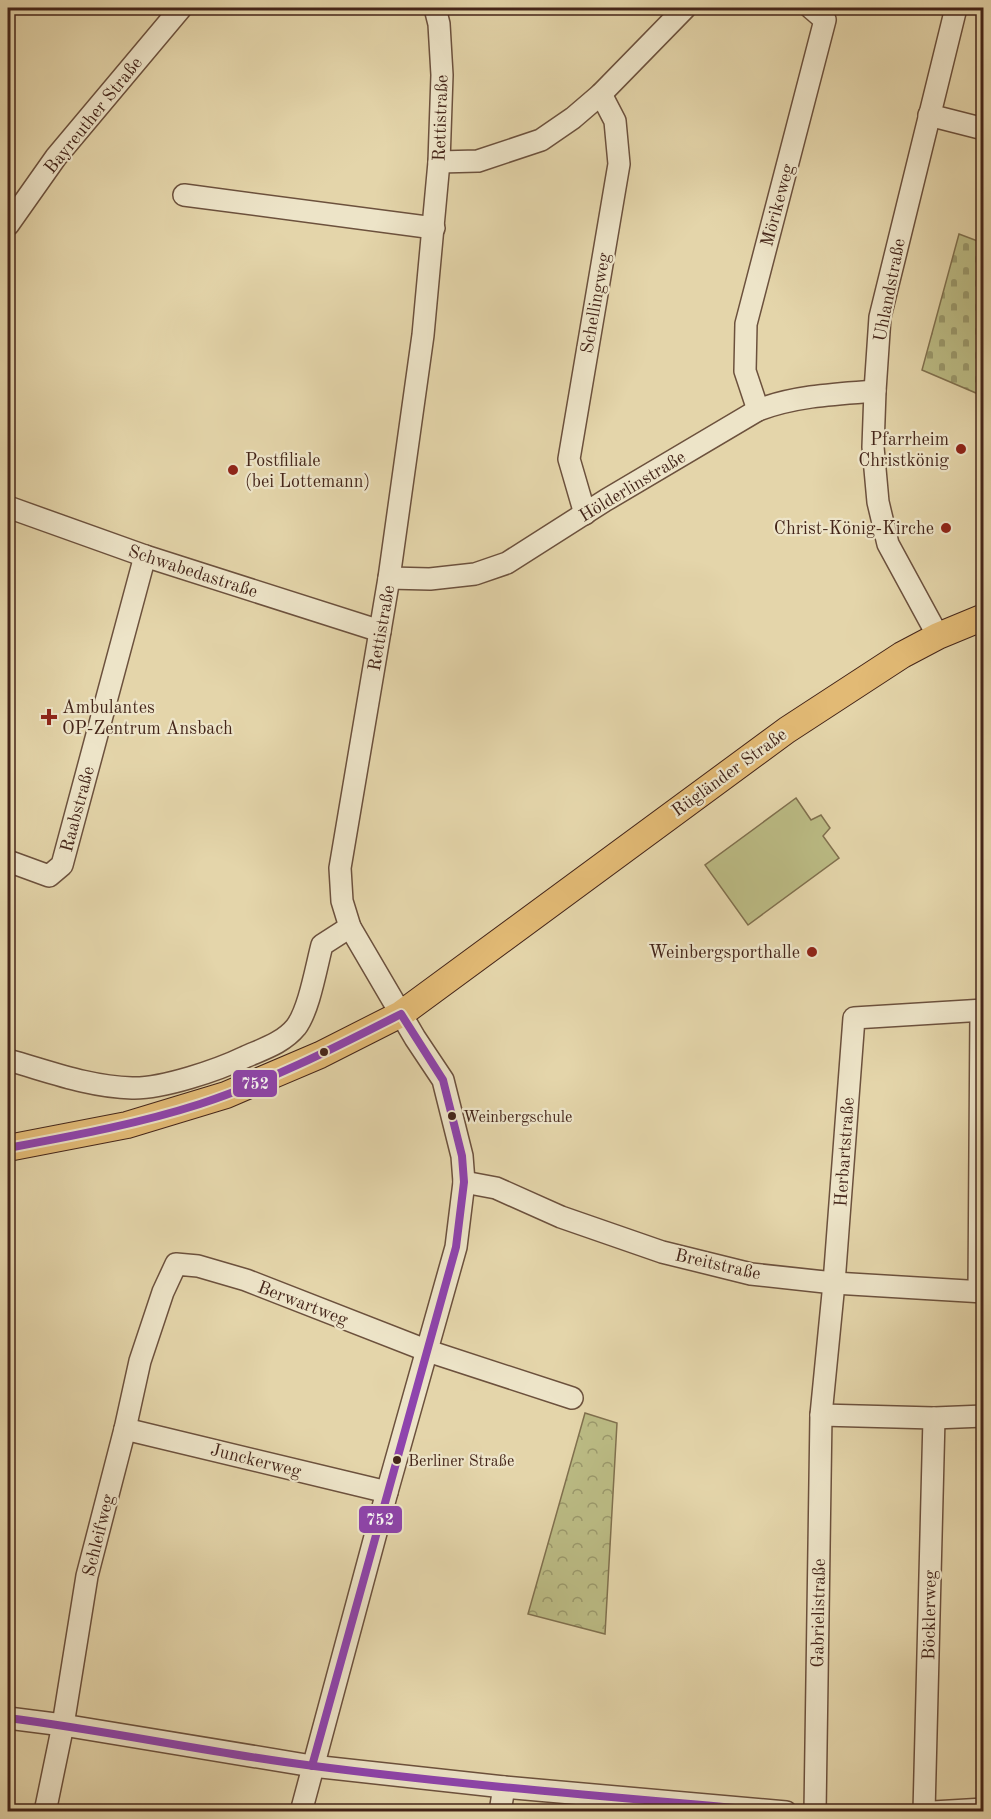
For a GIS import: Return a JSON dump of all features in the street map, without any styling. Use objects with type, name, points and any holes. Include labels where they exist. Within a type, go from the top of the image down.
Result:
[{"type":"main road","name":"Rügländer Straße","points":[[8,1148],[127,1125],[226,1095],[320,1055],[401,1014],[787,730],[902,655],[938,636],[984,617]]},
{"type":"street","name":"Bayreuther Straße","points":[[8,225],[57,157],[181,8]]},
{"type":"street","name":"Rettistraße","points":[[401,1014],[350,927],[342,901],[340,868],[389,578],[423,334],[439,162],[442,75],[439,24],[435,8]]},
{"type":"street","name":"Mörikeweg","points":[[758,410],[745,371],[746,324],[825,20],[810,8]]},
{"type":"street","name":"Uhlandstraße","points":[[938,636],[888,544],[878,502],[873,447],[874,391],[880,317],[956,8]]},
{"type":"street","points":[[439,162],[478,161],[541,140],[573,118],[601,94],[678,10]]},
{"type":"street","name":"Schellingweg","points":[[585,514],[569,459],[619,164],[615,121],[601,94]]},
{"type":"street","points":[[929,115],[984,129]]},
{"type":"street","points":[[184,195],[434,228]]},
{"type":"street","name":"Hölderlinstraße","points":[[389,578],[430,579],[475,574],[507,563],[758,410],[778,402],[874,391]]},
{"type":"street","name":"Schwabedastraße","points":[[8,507],[145,556],[380,631]]},
{"type":"street","name":"Raabstraße","points":[[8,861],[49,876],[62,865],[145,556]]},
{"type":"street","points":[[8,1060],[84,1082],[133,1088],[179,1080],[229,1065],[283,1040],[295,1028],[303,1016],[322,945],[350,927]]},
{"type":"street","points":[[981,1291],[982,1011]]},
{"type":"street","name":"Herbartstraße","points":[[821,1415],[834,1283],[854,1018],[982,1011]]},
{"type":"street","points":[[301,1812],[456,1247],[464,1182],[462,1156],[443,1080],[401,1014]]},
{"type":"street","name":"Breitstraße","points":[[464,1182],[496,1188],[561,1217],[672,1254],[751,1274],[834,1283],[981,1291]]},
{"type":"street","name":"Berwartweg","points":[[176,1264],[198,1266],[246,1280],[428,1351]]},
{"type":"street","name":"Schleifweg","points":[[45,1812],[63,1725],[82,1596],[140,1361],[163,1292],[176,1264]]},
{"type":"street","points":[[428,1351],[572,1398]]},
{"type":"street","points":[[821,1415],[934,1418],[984,1416]]},
{"type":"street","name":"Gabrielistraße","points":[[815,1812],[821,1415]]},
{"type":"street","name":"Böcklerweg","points":[[924,1812],[934,1418]]},
{"type":"street","name":"Junckerweg","points":[[125,1429],[387,1492]]},
{"type":"street","points":[[8,1718],[312,1766],[786,1812]]},
{"type":"street","points":[[500,1812],[504,1786]]},
{"type":"street","points":[[933,1812],[984,1809]]},
{"type":"green space","points":[[959,234],[983,243],[983,396],[922,370]]},
{"type":"green space","points":[[796,798],[811,820],[821,815],[830,828],[823,836],[839,858],[748,925],[705,865]]},
{"type":"green space","points":[[585,1413],[617,1423],[605,1634],[528,1614]]},
{"type":"transit line","name":"752","points":[[8,1148],[129,1124],[200,1104],[277,1074],[401,1014],[443,1080],[462,1156],[464,1182],[456,1247],[312,1766]]},
{"type":"transit line","name":"752","points":[[8,1718],[275,1761],[372,1773],[780,1812]]},
{"type":"place","name":"Pfarrheim Christkönig","points":[[961,449]]},
{"type":"place","name":"Postfiliale (bei Lottemann)","points":[[233,470]]},
{"type":"place","name":"Christ-König-Kirche","points":[[946,528]]},
{"type":"place","name":"Ambulantes OP-Zentrum Ansbach","points":[[49,717]]},
{"type":"place","name":"Weinbergsporthalle","points":[[812,952]]},
{"type":"place","name":"Weinbergschule","points":[[452,1116]]},
{"type":"place","name":"Berliner Straße","points":[[397,1460]]}]
